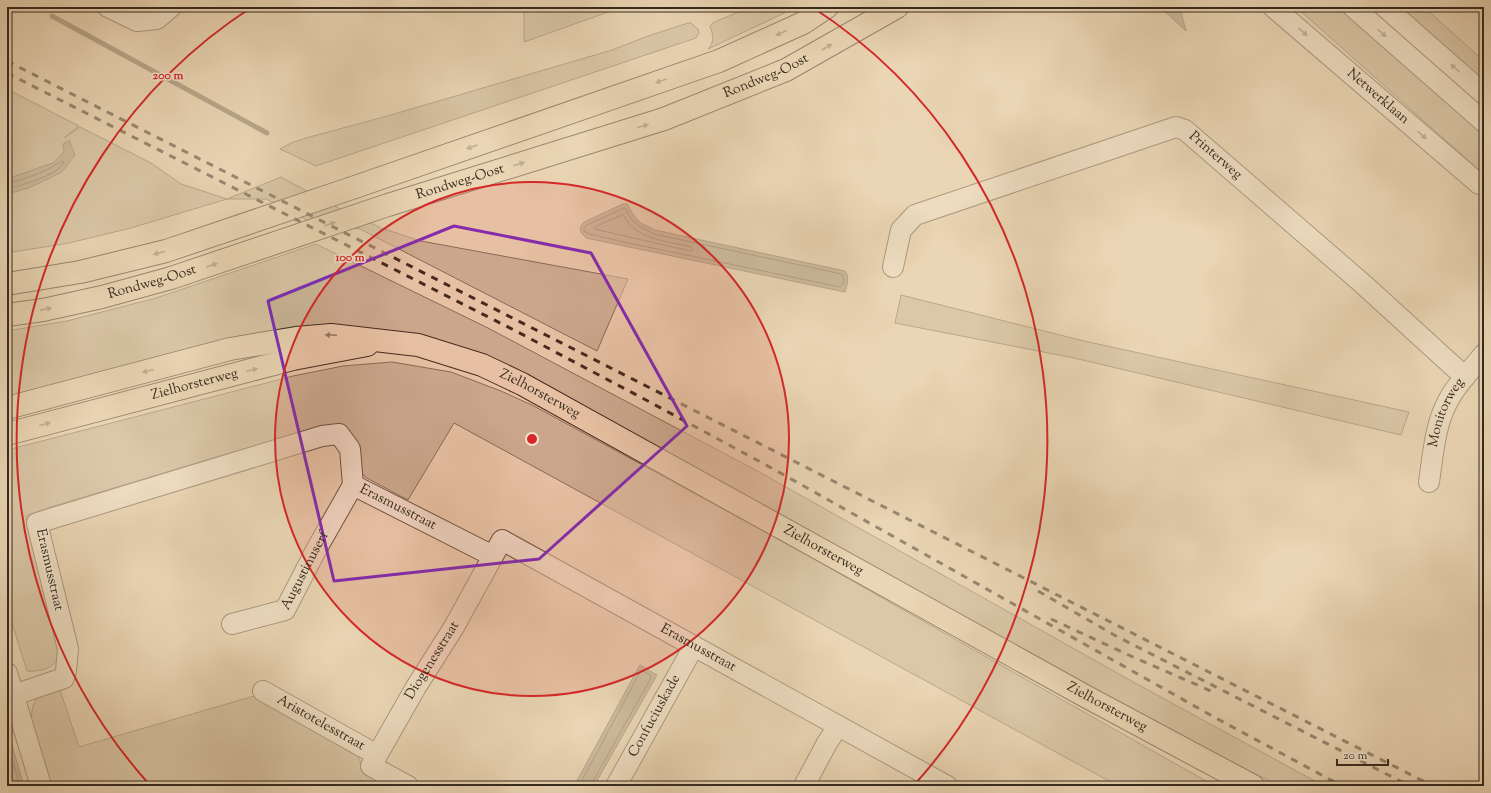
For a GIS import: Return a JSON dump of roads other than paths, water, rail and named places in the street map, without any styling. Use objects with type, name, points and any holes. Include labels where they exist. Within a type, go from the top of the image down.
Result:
[{"type":"main road","name":"Rondweg-Oost","points":[[7,284],[80,272],[166,251],[362,185],[719,61],[803,23],[827,7]]},
{"type":"main road","name":"Rondweg-Oost","points":[[7,315],[43,310],[102,297],[172,278],[388,205],[664,119],[786,70],[897,7]]},
{"type":"main road","name":"Zielhorsterweg","points":[[7,408],[223,351],[261,343],[332,335],[418,345],[482,365],[522,384],[1085,696],[1253,786]]},
{"type":"main road","name":"Zielhorsterweg","points":[[7,434],[293,359],[384,342]]},
{"type":"street","points":[[108,7],[137,21],[157,19],[171,7]]},
{"type":"street","name":"Netwerklaan","points":[[1273,7],[1479,184],[1484,184]]},
{"type":"street","points":[[1353,7],[1484,122]]},
{"type":"street","points":[[1385,7],[1484,94]]},
{"type":"street","name":"Printerweg","points":[[894,267],[901,230],[915,215],[1176,127],[1185,130],[1244,179],[1363,284],[1465,377]]},
{"type":"street","name":"Monitorweg","points":[[1429,482],[1440,418],[1447,401],[1457,386],[1484,354]]},
{"type":"street","name":"Erasmusstraat","points":[[14,695],[64,678],[66,671],[68,648],[36,523],[322,436],[339,434],[350,449],[354,485],[493,556],[502,540],[947,786]]},
{"type":"street","name":"Augustinuserf","points":[[232,624],[284,610],[316,550],[354,485]]},
{"type":"street","name":"Diogenesstraat","points":[[374,760],[416,687],[454,627],[493,556]]},
{"type":"street","name":"Confuciuskade","points":[[616,786],[694,646]]},
{"type":"street","points":[[7,673],[40,786]]},
{"type":"street","name":"Aristotelesstraat","points":[[264,692],[374,760],[408,786]]},
{"type":"street","points":[[804,786],[838,726]]},
{"type":"water","points":[[1160,7],[1181,7],[1186,31]]},
{"type":"water","points":[[69,140],[75,155],[62,172],[31,187],[7,194],[7,179],[53,163],[64,152],[63,144]]},
{"type":"water","points":[[623,204],[627,204],[635,217],[641,223],[655,230],[845,271],[848,279],[845,292],[586,238],[582,234],[580,229],[584,222]]},
{"type":"water","points":[[640,665],[657,675],[594,786],[574,786]]},
{"type":"water","points":[[7,728],[24,786],[7,786]]},
{"type":"waterway","points":[[52,16],[267,133]]},
{"type":"railway","points":[[7,61],[1433,786]]},
{"type":"railway","points":[[7,73],[512,329],[646,400],[777,471],[1214,717],[1342,786]]},
{"type":"railway","points":[[1038,591],[1116,636],[1410,786]]},
{"type":"railway","points":[[1051,619],[1211,691]]}]
